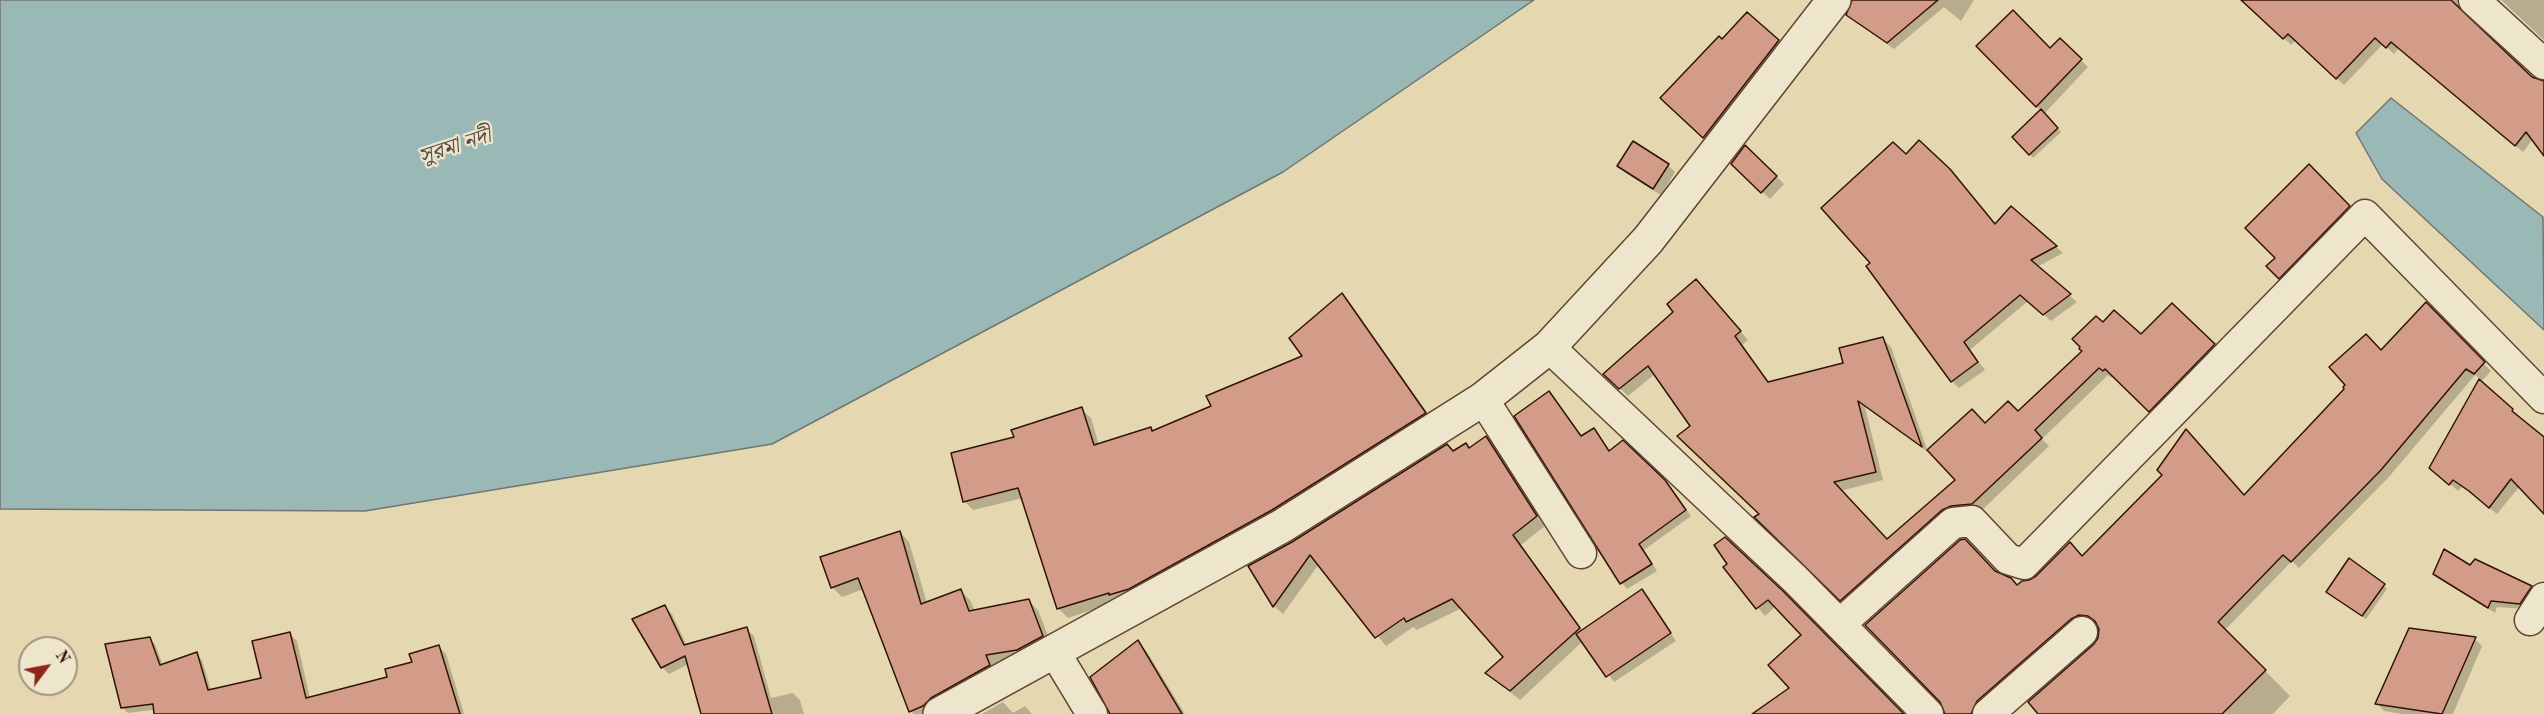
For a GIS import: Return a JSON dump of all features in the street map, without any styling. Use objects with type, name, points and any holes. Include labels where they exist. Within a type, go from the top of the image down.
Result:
[{"type":"street","points":[[940,714],[1282,526],[1483,399],[1549,346],[1648,240],[1834,0]]},
{"type":"street","points":[[2474,0],[2544,64]]},
{"type":"street","points":[[1840,624],[1953,523],[1972,521],[2008,559],[2024,564],[2365,215],[2544,398]]},
{"type":"street","points":[[1549,346],[1795,579],[1928,714]]},
{"type":"street","points":[[1483,399],[1581,553]]},
{"type":"street","points":[[1988,714],[2082,632]]},
{"type":"street","points":[[1054,651],[1092,714]]},
{"type":"water","name":"সুরমা নদী","points":[[0,0],[1534,0],[1283,172],[772,444],[365,511],[0,509]]},
{"type":"water","points":[[2391,98],[2543,217],[2544,330],[2382,179],[2356,133]]},
{"type":"building","points":[[1852,0],[1938,0],[1887,43],[1846,15]]},
{"type":"building","points":[[2241,0],[2451,0],[2532,77],[2544,81],[2544,156],[2526,132],[2515,146],[2391,42],[2386,48],[2375,38],[2336,79],[2288,34],[2283,39]]},
{"type":"building","points":[[2013,10],[2050,48],[2060,38],[2082,59],[2036,107],[1976,46]]},
{"type":"building","points":[[1747,12],[1779,40],[1703,138],[1660,98],[1719,36],[1722,39]]},
{"type":"building","points":[[2041,109],[2058,128],[2029,155],[2012,137]]},
{"type":"building","points":[[1919,140],[1950,169],[1995,224],[2011,206],[2057,246],[2031,260],[2071,294],[2043,315],[2020,295],[1964,342],[1978,362],[1951,382],[1866,266],[1870,263],[1821,208],[1893,142],[1906,154]]},
{"type":"building","points":[[1633,141],[1669,164],[1653,189],[1617,166]]},
{"type":"building","points":[[1745,145],[1777,176],[1761,193],[1731,164]]},
{"type":"building","points":[[2309,164],[2350,206],[2279,279],[2266,266],[2275,258],[2245,228]]},
{"type":"building","points":[[1696,279],[1741,331],[1735,336],[1768,382],[1843,363],[1839,348],[1883,337],[1922,447],[1858,401],[1876,472],[1834,482],[1887,539],[1955,480],[1927,450],[1972,409],[1985,423],[2008,401],[2018,411],[2082,351],[2072,339],[2096,316],[2103,322],[2114,310],[2141,334],[2172,303],[2215,344],[2149,412],[2105,369],[2103,371],[2099,368],[2035,430],[2042,438],[1972,504],[1951,506],[1942,510],[1840,601],[1754,517],[1759,514],[1677,436],[1690,426],[1648,366],[1619,389],[1603,374],[1673,312],[1667,304]]},
{"type":"building","points":[[1342,293],[1426,413],[1272,510],[1129,589],[1057,609],[1018,488],[963,502],[951,453],[1014,437],[1011,430],[1082,407],[1094,445],[1151,427],[1152,431],[1211,406],[1206,396],[1302,356],[1289,338]]},
{"type":"building","points":[[2426,302],[2485,362],[2474,374],[2466,369],[2381,470],[2291,562],[2283,555],[2218,622],[2266,670],[2222,714],[2038,714],[2028,702],[2098,638],[2099,629],[2095,621],[2088,616],[2079,615],[2071,619],[1977,701],[1971,714],[1945,714],[1940,702],[1865,625],[1960,540],[1965,539],[1995,571],[2011,578],[2017,585],[2036,576],[2070,542],[2082,556],[2162,475],[2157,470],[2186,429],[2244,495],[2344,389],[2345,385],[2329,367],[2366,334],[2381,350]]},
{"type":"building","points":[[2479,379],[2513,409],[2512,411],[2544,437],[2544,514],[2511,479],[2489,508],[2453,480],[2449,485],[2429,468]]},
{"type":"building","points":[[1549,391],[1581,436],[1594,428],[1609,451],[1623,440],[1665,480],[1686,510],[1639,544],[1652,564],[1620,584],[1514,416]]},
{"type":"building","points":[[1486,436],[1537,516],[1513,535],[1580,628],[1510,691],[1485,673],[1503,657],[1452,599],[1406,622],[1404,618],[1375,638],[1310,555],[1273,607],[1248,566],[1292,542],[1447,444],[1453,451],[1466,443],[1469,448]]},
{"type":"building","points":[[900,531],[921,604],[961,589],[969,611],[1029,599],[1043,636],[1017,650],[986,655],[990,665],[931,698],[923,706],[909,712],[858,578],[831,588],[820,557]]},
{"type":"building","points":[[1725,537],[1783,591],[1904,714],[1752,714],[1789,688],[1768,665],[1801,635],[1768,600],[1756,609],[1723,567],[1727,564],[1714,545]]},
{"type":"building","points":[[2444,549],[2470,565],[2475,559],[2532,586],[2520,604],[2491,601],[2488,608],[2433,574]]},
{"type":"building","points":[[2349,558],[2385,584],[2362,616],[2326,592]]},
{"type":"building","points":[[1642,589],[1671,633],[1606,677],[1576,634]]},
{"type":"building","points":[[665,605],[684,645],[747,627],[772,714],[701,714],[685,656],[661,668],[632,619]]},
{"type":"building","points":[[2409,628],[2476,637],[2442,714],[2375,704]]},
{"type":"building","points":[[290,632],[306,698],[387,677],[385,669],[412,662],[409,654],[439,645],[460,714],[154,714],[153,704],[121,708],[105,644],[150,637],[160,665],[197,652],[208,690],[261,678],[252,641]]},
{"type":"building","points":[[1138,640],[1182,714],[1110,714],[1090,677]]}]
